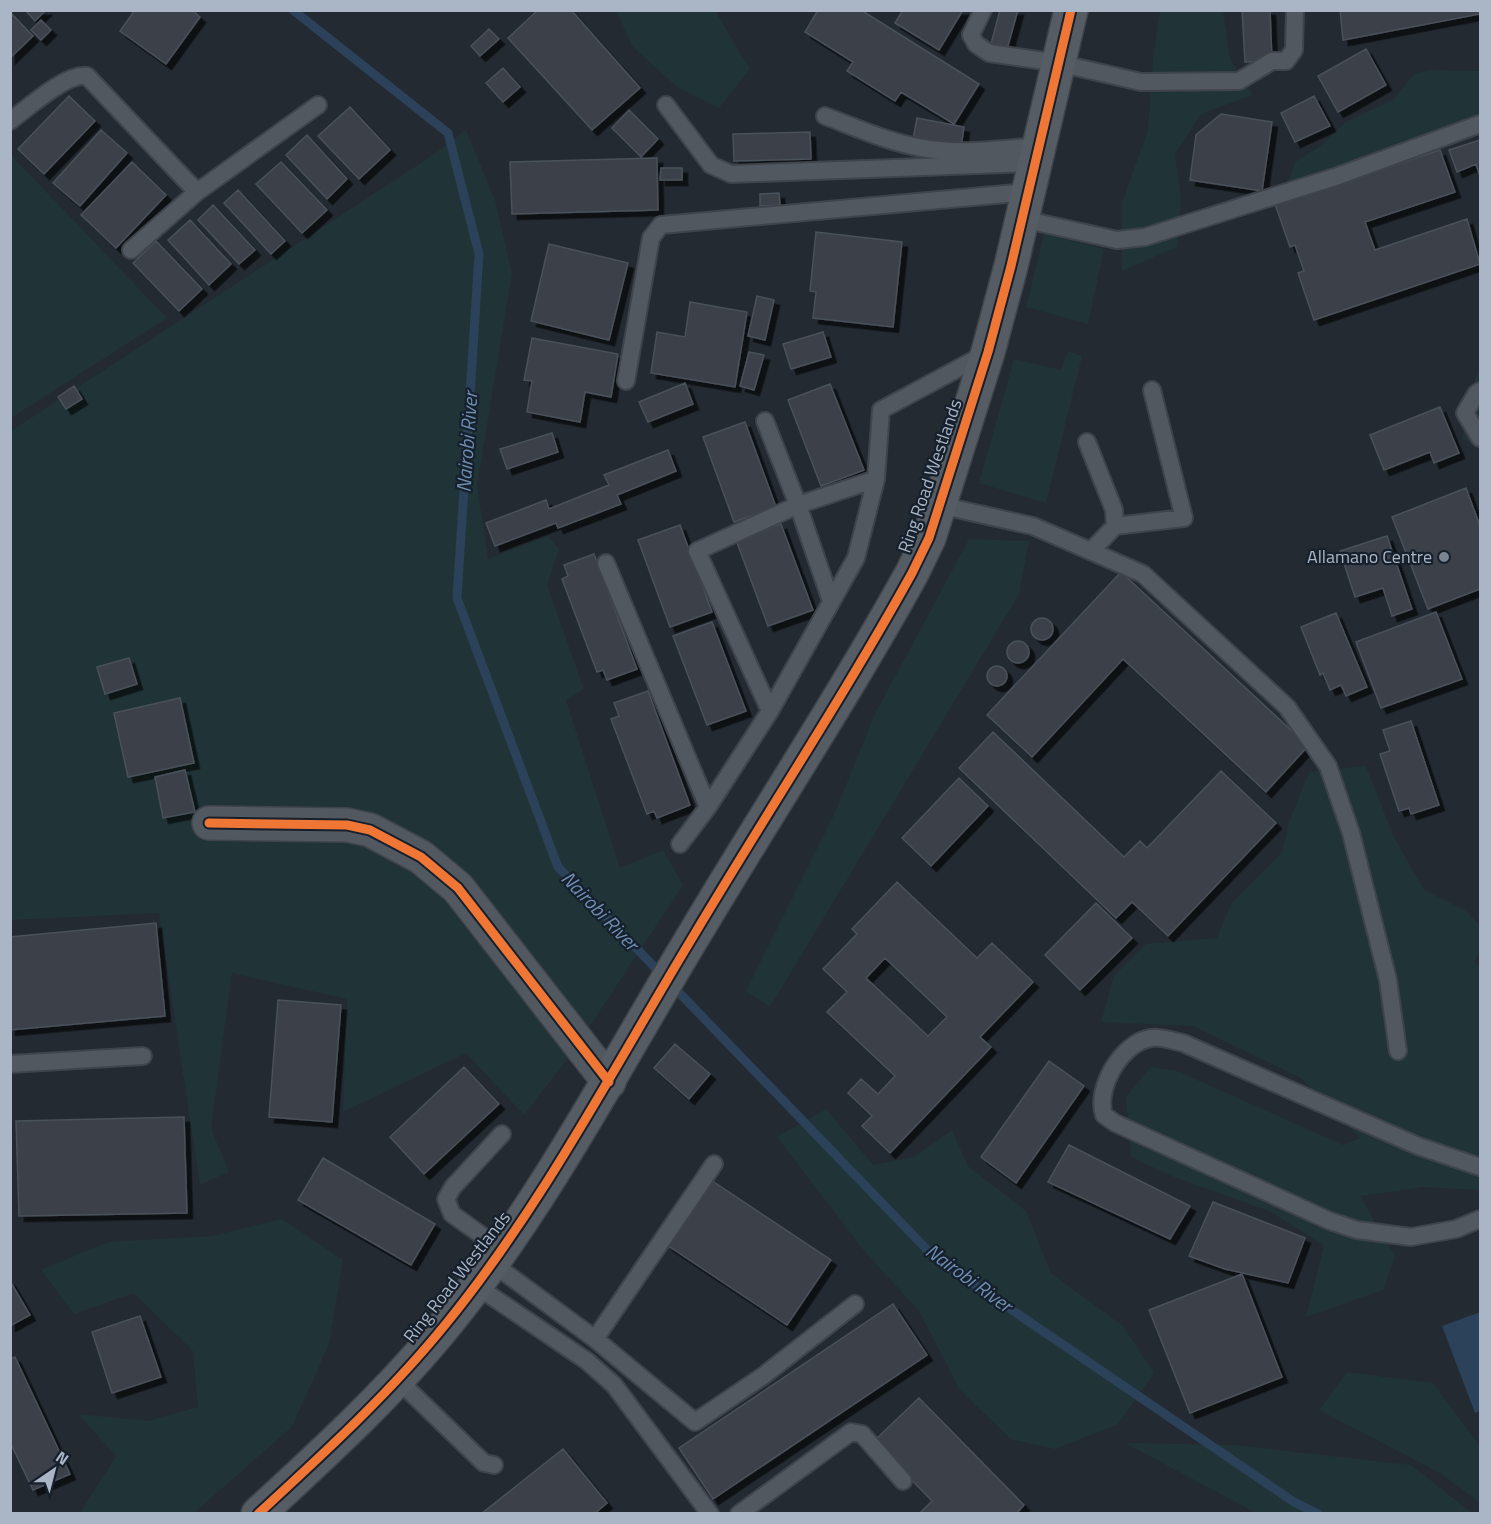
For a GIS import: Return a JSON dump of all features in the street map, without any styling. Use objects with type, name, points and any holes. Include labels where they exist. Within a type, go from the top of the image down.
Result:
[{"type":"main road","name":"Ring Road Westlands","points":[[258,1514],[342,1436],[445,1326],[490,1266],[609,1082],[692,938],[891,612],[929,538],[988,352],[1071,10]]},
{"type":"street","points":[[209,823],[347,825],[389,838],[421,856],[458,888],[609,1082]]},
{"type":"lane","points":[[983,10],[971,35],[983,50],[1058,63],[1141,82],[1239,81],[1272,61],[1286,61],[1294,50],[1295,10]]},
{"type":"lane","points":[[10,121],[67,80],[81,75],[87,76],[197,192]]},
{"type":"lane","points":[[131,250],[197,192],[318,105]]},
{"type":"lane","points":[[666,105],[711,165],[731,174],[1031,180]]},
{"type":"lane","points":[[825,116],[891,141],[925,149],[963,151],[1031,180],[1117,240],[1145,237],[1338,176],[1480,124]]},
{"type":"lane","points":[[626,381],[651,238],[662,225],[1031,180]]},
{"type":"lane","points":[[680,844],[708,807],[770,711],[856,558],[876,479],[882,410],[988,352]]},
{"type":"lane","points":[[1091,551],[1115,526],[1184,518],[1152,390]]},
{"type":"lane","points":[[1480,391],[1464,413],[1480,438]]},
{"type":"lane","points":[[765,421],[798,505],[831,600]]},
{"type":"lane","points":[[1087,442],[1114,510],[1115,526]]},
{"type":"lane","points":[[770,711],[697,551],[798,505],[876,479]]},
{"type":"lane","points":[[939,505],[1033,526],[1143,574],[1287,707],[1328,766],[1351,833],[1388,980],[1398,1051]]},
{"type":"lane","points":[[606,563],[708,807]]},
{"type":"lane","points":[[1480,1167],[1418,1146],[1183,1043],[1151,1038],[1135,1044],[1108,1075],[1102,1099],[1104,1115],[1115,1123],[1330,1221],[1393,1237],[1412,1238],[1456,1229],[1480,1219]]},
{"type":"lane","points":[[10,1064],[143,1056]]},
{"type":"lane","points":[[502,1134],[453,1186],[446,1199],[452,1214],[490,1266],[614,1385],[710,1514]]},
{"type":"lane","points":[[595,1339],[714,1164]]},
{"type":"lane","points":[[490,1266],[595,1339],[695,1422],[762,1376],[855,1304]]},
{"type":"lane","points":[[396,1378],[484,1463],[494,1465]]},
{"type":"lane","points":[[739,1514],[851,1432],[862,1434],[903,1481]]},
{"type":"green space","points":[[616,11],[715,11],[750,69],[719,108],[677,87],[633,47]]},
{"type":"green space","points":[[1160,11],[1223,11],[1230,58],[1252,95],[1201,114],[1175,154],[1181,198],[1177,247],[1122,271],[1122,203],[1148,130],[1153,60]]},
{"type":"green space","points":[[1429,70],[1480,71],[1480,131],[1289,182],[1295,162],[1320,146],[1346,122],[1394,99],[1414,74]]},
{"type":"green space","points":[[466,130],[495,200],[512,274],[477,485],[488,559],[548,536],[559,549],[547,585],[584,689],[566,700],[620,868],[663,850],[683,885],[572,1053],[524,1115],[466,1053],[343,1112],[347,999],[232,973],[211,1128],[229,1172],[200,1185],[159,913],[11,920],[11,431],[427,159]]},
{"type":"green space","points":[[11,155],[167,318],[11,418]]},
{"type":"green space","points":[[1044,234],[1104,249],[1088,324],[1026,307]]},
{"type":"green space","points":[[1068,351],[1082,356],[1046,503],[979,483],[1014,359],[1061,370]]},
{"type":"green space","points":[[1480,373],[1480,446],[1462,439],[1476,376]]},
{"type":"green space","points":[[969,539],[1029,541],[1019,594],[770,1007],[746,991],[834,815],[875,714]]},
{"type":"green space","points":[[1366,766],[1393,835],[1424,890],[1466,911],[1480,925],[1480,950],[1474,962],[1480,966],[1480,1190],[1423,1187],[1360,1196],[1395,1256],[1383,1290],[1306,1317],[1324,1245],[1269,1211],[1174,1177],[1131,1157],[1126,1097],[1150,1067],[1177,1071],[1343,1145],[1360,1138],[1301,1078],[1193,1026],[1101,1022],[1114,976],[1146,944],[1217,938],[1231,904],[1282,852],[1289,822],[1309,772]]},
{"type":"green space","points":[[826,1109],[873,1165],[914,1157],[952,1130],[968,1166],[1026,1211],[1051,1273],[1123,1326],[1154,1373],[1117,1425],[1054,1449],[1011,1439],[960,1390],[919,1311],[865,1252],[777,1137]]},
{"type":"green space","points":[[282,1219],[343,1260],[329,1344],[292,1427],[194,1513],[80,1513],[116,1456],[78,1414],[149,1421],[198,1407],[193,1351],[134,1293],[74,1314],[41,1270],[108,1242],[212,1236]]},
{"type":"green space","points":[[1347,1372],[1433,1383],[1480,1446],[1480,1503],[1442,1474],[1319,1410]]},
{"type":"green space","points":[[1125,1443],[1233,1445],[1411,1465],[1472,1513],[1256,1513]]},
{"type":"water","points":[[1480,1312],[1480,1411],[1475,1413],[1442,1326]]},
{"type":"building","points":[[25,10],[46,10],[35,21]]},
{"type":"building","points":[[135,10],[192,10],[200,17],[166,64],[120,31]]},
{"type":"building","points":[[538,10],[571,10],[640,88],[592,130],[508,38]]},
{"type":"building","points":[[818,10],[861,10],[979,84],[954,124],[901,92],[895,101],[847,71],[853,62],[805,32]]},
{"type":"building","points":[[903,10],[963,10],[939,50],[895,23]]},
{"type":"building","points":[[1000,10],[1018,10],[1007,49],[991,44]]},
{"type":"building","points":[[1242,10],[1270,10],[1272,61],[1245,62]]},
{"type":"building","points":[[1340,10],[1480,10],[1480,14],[1343,40]]},
{"type":"building","points":[[10,12],[33,36],[10,58]]},
{"type":"building","points":[[41,20],[51,30],[41,40],[31,30]]},
{"type":"building","points":[[489,29],[499,39],[480,56],[471,46]]},
{"type":"building","points":[[1366,49],[1386,85],[1338,112],[1318,76]]},
{"type":"building","points":[[503,68],[520,87],[503,102],[486,83]]},
{"type":"building","points":[[69,96],[95,121],[44,174],[18,149]]},
{"type":"building","points":[[1314,96],[1330,126],[1295,142],[1281,113]]},
{"type":"building","points":[[350,107],[390,150],[359,179],[318,136]]},
{"type":"building","points":[[629,110],[658,139],[641,157],[612,128]]},
{"type":"building","points":[[1221,114],[1272,122],[1262,191],[1190,180],[1196,135]]},
{"type":"building","points":[[917,118],[964,127],[961,147],[913,139]]},
{"type":"building","points":[[101,130],[127,153],[80,206],[53,183]]},
{"type":"building","points":[[810,132],[811,159],[734,161],[733,134]]},
{"type":"building","points":[[307,135],[347,179],[327,199],[286,155]]},
{"type":"building","points":[[1480,140],[1480,176],[1476,164],[1457,172],[1449,150]]},
{"type":"building","points":[[1440,150],[1455,192],[1365,222],[1375,250],[1467,219],[1480,264],[1314,320],[1298,273],[1304,271],[1295,245],[1290,247],[1275,204]]},
{"type":"building","points":[[657,158],[658,210],[512,214],[510,162]]},
{"type":"building","points":[[132,162],[166,195],[116,248],[81,215]]},
{"type":"building","points":[[281,162],[327,210],[302,233],[256,184]]},
{"type":"building","points":[[661,168],[682,168],[682,180],[660,180]]},
{"type":"building","points":[[238,190],[285,241],[271,254],[224,203]]},
{"type":"building","points":[[779,193],[780,205],[760,206],[760,194]]},
{"type":"building","points":[[213,205],[255,250],[239,264],[198,220]]},
{"type":"building","points":[[190,220],[231,264],[209,285],[168,240]]},
{"type":"building","points":[[816,232],[902,242],[893,327],[813,318],[816,292],[810,291]]},
{"type":"building","points":[[156,241],[202,289],[179,311],[133,263]]},
{"type":"building","points":[[549,244],[628,263],[609,340],[531,321]]},
{"type":"building","points":[[757,296],[774,300],[765,340],[748,336]]},
{"type":"building","points":[[690,302],[747,312],[735,387],[651,373],[657,332],[685,337]]},
{"type":"building","points":[[823,332],[831,357],[791,369],[783,344]]},
{"type":"building","points":[[532,338],[618,354],[611,397],[585,392],[580,422],[527,412],[532,381],[524,380]]},
{"type":"building","points":[[749,352],[764,355],[754,390],[740,386]]},
{"type":"building","points":[[685,383],[693,404],[648,422],[639,402]]},
{"type":"building","points":[[830,384],[864,470],[821,486],[788,400]]},
{"type":"building","points":[[74,386],[82,399],[66,409],[58,397]]},
{"type":"building","points":[[1440,407],[1459,453],[1434,463],[1430,452],[1384,470],[1370,435]]},
{"type":"building","points":[[745,422],[776,507],[734,522],[703,437]]},
{"type":"building","points":[[552,433],[558,452],[507,469],[500,449]]},
{"type":"building","points":[[668,450],[676,471],[617,495],[621,504],[558,528],[556,523],[495,546],[486,523],[546,500],[549,509],[609,485],[604,475]]},
{"type":"building","name":"Allamano Centre","points":[[1466,488],[1480,526],[1480,589],[1428,609],[1392,517]]},
{"type":"building","points":[[781,524],[813,610],[768,626],[736,540]]},
{"type":"building","points":[[680,525],[712,612],[670,627],[638,540]]},
{"type":"building","points":[[1387,536],[1412,609],[1392,616],[1383,588],[1355,597],[1340,551]]},
{"type":"building","points":[[594,554],[637,669],[607,680],[603,670],[597,672],[562,579],[568,576],[564,565]]},
{"type":"building","points":[[1121,572],[1308,746],[1266,792],[1123,659],[1032,757],[987,715]]},
{"type":"building","points":[[1436,612],[1462,679],[1381,708],[1356,642]]},
{"type":"building","points":[[1336,613],[1367,687],[1346,696],[1341,685],[1330,690],[1323,673],[1320,675],[1301,627]]},
{"type":"building","points":[[1038,618],[1046,618],[1053,625],[1053,633],[1046,640],[1038,640],[1031,633],[1031,625]]},
{"type":"building","points":[[712,622],[746,711],[707,725],[673,636]]},
{"type":"building","points":[[1018,641],[1028,648],[1029,652],[1022,662],[1018,663],[1008,656],[1007,652],[1014,642]]},
{"type":"building","points":[[129,658],[137,684],[105,694],[97,667]]},
{"type":"building","points":[[997,666],[1004,669],[1007,676],[1004,683],[997,686],[990,683],[987,676],[990,669]]},
{"type":"building","points":[[648,691],[690,805],[657,818],[654,811],[647,814],[611,719],[619,716],[614,703]]},
{"type":"building","points":[[180,698],[194,763],[128,777],[114,713]]},
{"type":"building","points":[[1411,721],[1439,805],[1411,814],[1409,808],[1399,811],[1380,754],[1390,751],[1383,730]]},
{"type":"building","points":[[993,732],[1124,857],[1140,841],[1147,848],[1221,771],[1276,823],[1168,936],[1132,902],[1116,918],[959,768]]},
{"type":"building","points":[[185,770],[195,812],[163,818],[155,777]]},
{"type":"building","points":[[959,778],[988,806],[931,866],[902,838]]},
{"type":"building","points":[[897,882],[977,958],[992,943],[1033,982],[980,1037],[991,1047],[890,1153],[862,1126],[872,1116],[848,1093],[861,1079],[878,1094],[895,1076],[827,1012],[847,992],[823,969],[857,934],[852,929]],"holes":[[[885,958],[947,1017],[928,1036],[866,978]]]},
{"type":"building","points":[[1096,903],[1132,938],[1080,990],[1045,955]]},
{"type":"building","points":[[156,923],[165,1016],[10,1030],[10,937]]},
{"type":"building","points":[[278,1000],[341,1005],[332,1122],[269,1117]]},
{"type":"building","points":[[675,1044],[710,1074],[689,1099],[654,1068]]},
{"type":"building","points":[[1049,1061],[1084,1086],[1016,1183],[981,1157]]},
{"type":"building","points":[[464,1067],[499,1104],[424,1174],[390,1137]]},
{"type":"building","points":[[184,1117],[187,1213],[19,1216],[16,1121]]},
{"type":"building","points":[[1069,1145],[1190,1206],[1170,1239],[1048,1182]]},
{"type":"building","points":[[323,1158],[435,1224],[411,1265],[298,1200]]},
{"type":"building","points":[[711,1180],[831,1260],[787,1325],[667,1245]]},
{"type":"building","points":[[1213,1202],[1305,1238],[1288,1283],[1225,1269],[1189,1256]]},
{"type":"building","points":[[1242,1274],[1282,1377],[1190,1413],[1149,1310]]},
{"type":"building","points":[[10,1281],[30,1315],[10,1326]]},
{"type":"building","points":[[893,1304],[927,1355],[713,1499],[679,1448]]},
{"type":"building","points":[[140,1316],[161,1377],[112,1393],[92,1332]]},
{"type":"building","points":[[15,1357],[70,1474],[33,1490],[10,1442],[10,1359]]},
{"type":"building","points":[[919,1398],[1024,1505],[1016,1514],[919,1514],[932,1501],[874,1441]]},
{"type":"building","points":[[563,1449],[607,1503],[594,1514],[481,1514]]},
{"type":"waterway","name":"Nairobi River","points":[[293,10],[448,133],[479,254],[457,598],[558,867],[934,1257],[1294,1502],[1318,1514]]},
{"type":"cycle path","points":[[258,1514],[355,1423],[424,1350],[481,1279],[514,1232],[546,1184],[912,573],[929,538],[988,352],[1011,266],[1071,10]]},
{"type":"cycle path","points":[[209,823],[347,825],[370,830],[421,857],[458,888],[609,1082]]},
{"type":"place","name":"Allamano Centre","points":[[1444,557]]}]
